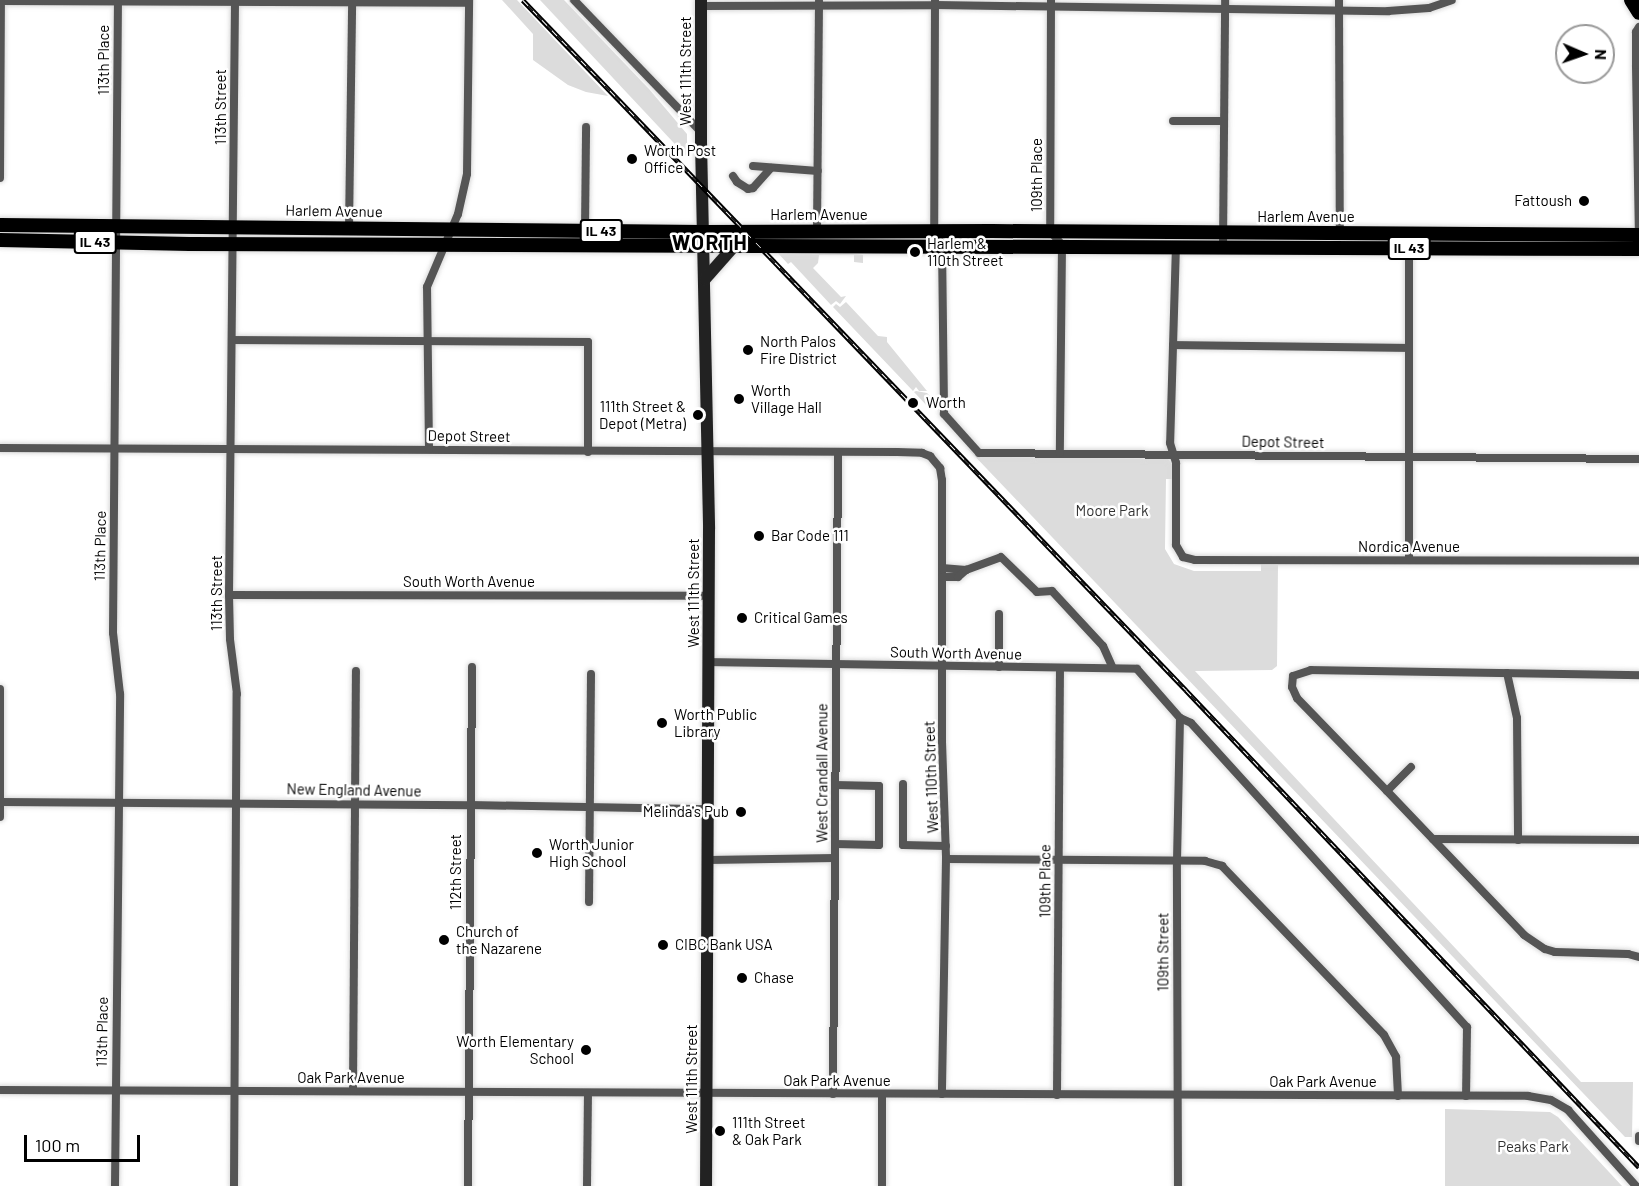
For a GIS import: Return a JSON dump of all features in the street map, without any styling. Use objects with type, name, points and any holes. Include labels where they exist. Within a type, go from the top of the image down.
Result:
[{"type":"main road","name":"West 111th Street","points":[[701,3],[701,132],[709,452],[706,1186]]},
{"type":"main road","name":"Harlem Avenue","points":[[0,225],[452,229],[585,237]]},
{"type":"main road","name":"Harlem Avenue","points":[[0,240],[234,244],[446,243],[585,237],[704,238],[817,231],[1050,231],[1224,240],[1639,240]]},
{"type":"main road","name":"Harlem Avenue","points":[[704,238],[736,244],[1176,246],[1224,240],[1340,234],[1409,241]]},
{"type":"main road","points":[[705,279],[736,244]]},
{"type":"street","points":[[574,0],[582,4],[701,132]]},
{"type":"street","points":[[1340,0],[1340,234]]},
{"type":"street","points":[[701,3],[1225,4],[1339,10],[1413,10],[1452,0]]},
{"type":"street","points":[[0,178],[1,1],[469,2],[467,174],[452,229],[427,287],[429,449]]},
{"type":"street","name":"113th Place","points":[[115,1186],[120,694],[113,633],[118,1]]},
{"type":"street","name":"113th Street","points":[[234,1186],[237,694],[230,639],[230,595],[235,1]]},
{"type":"street","points":[[349,228],[352,1]]},
{"type":"street","points":[[817,231],[819,2]]},
{"type":"street","points":[[935,3],[934,231],[942,245]]},
{"type":"street","name":"109th Place","points":[[1051,3],[1050,231],[1062,245]]},
{"type":"street","points":[[1224,240],[1225,4]]},
{"type":"street","points":[[1639,27],[1636,32],[1639,240]]},
{"type":"street","points":[[1173,121],[1224,121]]},
{"type":"street","points":[[585,237],[586,127]]},
{"type":"street","points":[[753,166],[818,171]]},
{"type":"street","points":[[733,176],[737,182],[748,189],[753,188],[771,168]]},
{"type":"street","points":[[1409,241],[1409,560]]},
{"type":"street","name":"Depot Street","points":[[942,245],[944,414],[979,453],[1639,459]]},
{"type":"street","points":[[1060,453],[1062,245]]},
{"type":"street","points":[[1173,453],[1170,443],[1176,246]]},
{"type":"street","points":[[233,340],[588,342],[588,452]]},
{"type":"street","points":[[1173,345],[1409,348]]},
{"type":"street","name":"Depot Street","points":[[0,448],[922,453],[936,461]]},
{"type":"street","name":"West Crandall Avenue","points":[[833,1094],[838,452]]},
{"type":"street","name":"Nordica Avenue","points":[[1173,453],[1176,463],[1176,545],[1180,555],[1195,560],[1639,561]]},
{"type":"street","name":"West 110th Street","points":[[936,461],[942,480],[946,846],[942,1094]]},
{"type":"street","points":[[942,573],[958,577],[966,570],[1001,557],[1037,592],[1052,591],[1103,646],[1113,668]]},
{"type":"street","name":"South Worth Avenue","points":[[230,595],[709,596]]},
{"type":"street","points":[[999,614],[999,667]]},
{"type":"street","name":"South Worth Avenue","points":[[709,662],[1137,669],[1180,717],[1191,723],[1467,1027],[1466,1096]]},
{"type":"street","name":"112th Street","points":[[468,1186],[472,667]]},
{"type":"street","name":"109th Place","points":[[1057,1095],[1060,668]]},
{"type":"street","points":[[1639,675],[1311,670],[1293,676],[1292,687],[1298,698],[1524,934],[1545,949],[1569,953],[1628,954],[1639,957]]},
{"type":"street","points":[[353,1091],[356,671]]},
{"type":"street","points":[[1507,672],[1517,718],[1518,840]]},
{"type":"street","points":[[589,902],[591,674]]},
{"type":"street","points":[[0,689],[0,817]]},
{"type":"street","name":"109th Street","points":[[1178,1186],[1177,861],[1180,717]]},
{"type":"street","points":[[1387,791],[1411,767]]},
{"type":"street","points":[[903,784],[903,845],[946,846]]},
{"type":"street","points":[[835,785],[879,786],[879,844],[835,844]]},
{"type":"street","name":"New England Avenue","points":[[0,802],[237,802],[708,809]]},
{"type":"street","points":[[1433,839],[1639,840]]},
{"type":"street","points":[[708,860],[835,858]]},
{"type":"street","points":[[946,859],[1205,861],[1222,866],[1384,1035],[1396,1057],[1398,1096]]},
{"type":"street","name":"Oak Park Avenue","points":[[0,1090],[1540,1096],[1560,1104],[1636,1186]]},
{"type":"street","points":[[586,1186],[588,1093]]},
{"type":"street","points":[[882,1094],[882,1186]]},
{"type":"green space","points":[[502,0],[517,0],[608,96],[586,92],[568,85],[533,60],[533,34]]},
{"type":"green space","points":[[540,0],[564,0],[649,89],[687,134],[687,157]]},
{"type":"green space","points":[[837,251],[863,255],[863,263],[854,262],[854,255],[819,255],[818,263],[813,268],[841,297],[846,296],[840,304],[836,301],[831,305],[791,262],[788,264],[777,252]]},
{"type":"green space","points":[[846,302],[878,336],[887,337],[887,342],[927,391],[919,391],[916,387],[913,391],[833,307],[836,304],[840,307]]},
{"type":"green space","points":[[914,392],[927,393],[934,400],[929,408]]},
{"type":"green space","name":"Moore Park","points":[[967,448],[974,453],[988,457],[1168,459],[1172,464],[1172,479],[1166,479],[1165,549],[1174,564],[1194,571],[1261,571],[1261,564],[1278,565],[1277,666],[1272,670],[1195,671],[1581,1082],[1633,1082],[1632,1137],[1625,1137]]},
{"type":"green space","name":"Peaks Park","points":[[1445,1109],[1550,1112],[1558,1117],[1622,1186],[1445,1186]]},
{"type":"railway","points":[[523,0],[1186,690],[1639,1167]]},
{"type":"place","name":"Worth Post Office","points":[[632,159]]},
{"type":"place","name":"Fattoush","points":[[1584,201]]},
{"type":"place","name":"Harlem & 110th Street","points":[[915,252]]},
{"type":"place","name":"North Palos Fire District","points":[[748,350]]},
{"type":"place","name":"Worth Village Hall","points":[[739,399]]},
{"type":"place","name":"Worth","points":[[913,403]]},
{"type":"place","name":"111th Street & Depot (Metra)","points":[[698,415]]},
{"type":"place","name":"Bar Code 111","points":[[759,536]]},
{"type":"place","name":"Critical Games","points":[[742,618]]},
{"type":"place","name":"Worth Public Library","points":[[662,723]]},
{"type":"place","name":"Melinda's Pub","points":[[741,812]]},
{"type":"place","name":"Worth Junior High School","points":[[537,853]]},
{"type":"place","name":"Church of the Nazarene","points":[[444,940]]},
{"type":"place","name":"CIBC Bank USA","points":[[663,945]]},
{"type":"place","name":"Chase","points":[[742,978]]},
{"type":"place","name":"Worth Elementary School","points":[[586,1050]]},
{"type":"place","name":"111th Street & Oak Park","points":[[720,1131]]},
{"type":"district","name":"WORTH","points":[[710,242]]}]
